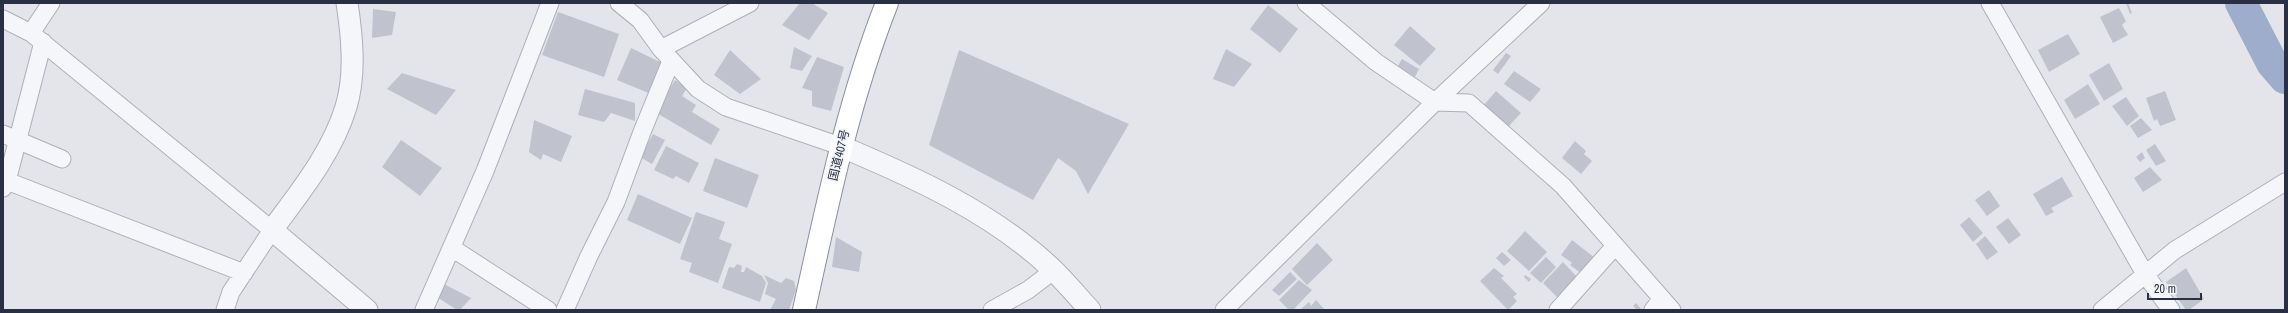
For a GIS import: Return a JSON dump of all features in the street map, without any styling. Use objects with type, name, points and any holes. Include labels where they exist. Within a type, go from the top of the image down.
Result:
[{"type":"highway","name":"国道407号","points":[[804,310],[840,146],[868,51],[887,3]]},
{"type":"street","points":[[51,3],[37,37],[11,138],[5,185],[244,273]]},
{"type":"street","points":[[225,310],[231,292],[329,147],[346,106],[351,79],[352,33],[347,3]]},
{"type":"street","points":[[424,310],[485,171],[550,3]]},
{"type":"street","points":[[619,3],[640,20],[666,55],[698,89],[726,107],[840,146],[968,206],[1010,234],[1053,271],[1090,310]]},
{"type":"street","points":[[565,310],[616,202],[642,132],[666,55],[750,3]]},
{"type":"street","points":[[1306,3],[1376,62],[1435,102],[1468,103],[1563,186],[1615,246],[1662,306]]},
{"type":"street","points":[[1224,310],[1435,102],[1541,3]]},
{"type":"street","points":[[1990,3],[2145,274],[2172,310]]},
{"type":"street","points":[[3,18],[37,37],[368,310]]},
{"type":"street","points":[[11,138],[62,159]]},
{"type":"street","points":[[2102,310],[2176,250],[2285,182]]},
{"type":"street","points":[[1558,310],[1615,246]]},
{"type":"street","points":[[452,248],[548,310]]},
{"type":"street","points":[[992,310],[1028,290],[1053,271]]},
{"type":"building","points":[[800,3],[812,3],[828,13],[809,40],[782,25]]},
{"type":"building","points":[[2126,3],[2128,3],[2132,13],[2130,14]]},
{"type":"building","points":[[1268,5],[1298,29],[1280,53],[1250,29]]},
{"type":"building","points":[[2119,8],[2126,21],[2122,25],[2128,35],[2113,43],[2100,17]]},
{"type":"building","points":[[373,9],[396,12],[392,35],[372,38]]},
{"type":"building","points":[[558,12],[619,34],[604,77],[542,55]]},
{"type":"building","points":[[1410,26],[1436,49],[1420,66],[1394,45]]},
{"type":"building","points":[[2068,34],[2080,54],[2049,72],[2038,50]]},
{"type":"building","points":[[794,47],[812,56],[802,71],[790,68]]},
{"type":"building","points":[[631,48],[664,64],[651,94],[617,80]]},
{"type":"building","points":[[1226,49],[1252,64],[1234,87],[1213,79]]},
{"type":"building","points":[[730,50],[761,79],[740,94],[714,75]]},
{"type":"building","points":[[959,50],[1129,124],[1088,194],[1076,171],[1058,158],[1033,200],[929,145]]},
{"type":"building","points":[[1506,53],[1511,56],[1498,74],[1493,70]]},
{"type":"building","points":[[817,57],[844,67],[831,111],[812,106],[812,91],[802,88]]},
{"type":"building","points":[[1402,59],[1419,69],[1415,77],[1398,66]]},
{"type":"building","points":[[2109,63],[2123,89],[2104,101],[2089,75]]},
{"type":"building","points":[[1514,71],[1541,89],[1530,102],[1504,84]]},
{"type":"building","points":[[402,73],[456,90],[436,115],[387,89]]},
{"type":"building","points":[[675,80],[687,88],[682,96],[696,105],[692,112],[720,129],[711,145],[655,112]]},
{"type":"building","points":[[2088,84],[2100,104],[2075,119],[2064,100]]},
{"type":"building","points":[[585,89],[635,103],[635,121],[611,113],[604,122],[578,115]]},
{"type":"building","points":[[1496,91],[1521,113],[1508,127],[1483,106]]},
{"type":"building","points":[[2165,91],[2176,120],[2160,126],[2157,119],[2154,121],[2146,98]]},
{"type":"building","points":[[2126,97],[2139,116],[2127,126],[2112,106]]},
{"type":"building","points":[[2141,118],[2152,130],[2138,138],[2130,126]]},
{"type":"building","points":[[534,120],[572,136],[561,162],[543,154],[541,160],[529,152]]},
{"type":"building","points":[[653,134],[665,140],[652,164],[640,157]]},
{"type":"building","points":[[401,140],[442,168],[420,196],[382,167]]},
{"type":"building","points":[[1575,141],[1586,151],[1584,154],[1592,161],[1581,174],[1562,158]]},
{"type":"building","points":[[2155,144],[2166,161],[2156,166],[2146,150]]},
{"type":"building","points":[[666,146],[699,163],[689,183],[676,176],[673,179],[654,170]]},
{"type":"building","points":[[2142,152],[2145,158],[2140,162],[2136,157]]},
{"type":"building","points":[[715,158],[759,175],[747,208],[703,191]]},
{"type":"building","points":[[2150,167],[2162,180],[2143,192],[2134,178]]},
{"type":"building","points":[[2062,177],[2073,196],[2051,208],[2054,212],[2046,216],[2033,194]]},
{"type":"building","points":[[1989,190],[2000,206],[1987,216],[1975,200]]},
{"type":"building","points":[[638,194],[692,218],[680,244],[627,220]]},
{"type":"building","points":[[696,212],[725,222],[719,239],[732,244],[718,283],[689,272],[692,263],[680,259]]},
{"type":"building","points":[[1969,217],[1983,233],[1973,242],[1960,225]]},
{"type":"building","points":[[2008,218],[2021,235],[2009,244],[1996,227]]},
{"type":"building","points":[[1525,231],[1547,252],[1529,271],[1507,251]]},
{"type":"building","points":[[1985,236],[1998,252],[1987,260],[1976,244]]},
{"type":"building","points":[[836,237],[862,252],[859,272],[832,267]]},
{"type":"building","points":[[1572,240],[1595,258],[1582,274],[1570,265],[1572,263],[1561,255]]},
{"type":"building","points":[[1317,243],[1333,260],[1307,285],[1292,269]]},
{"type":"building","points":[[1502,252],[1511,260],[1504,266],[1496,258]]},
{"type":"building","points":[[1546,257],[1556,267],[1541,283],[1530,273]]},
{"type":"building","points":[[1563,262],[1579,279],[1559,299],[1543,283]]},
{"type":"building","points":[[737,264],[742,266],[741,272],[744,272],[746,267],[762,276],[766,283],[760,302],[722,288],[729,267],[734,268]]},
{"type":"building","points":[[1494,268],[1504,276],[1501,278],[1517,294],[1513,297],[1517,301],[1508,310],[1480,281]]},
{"type":"building","points":[[2186,268],[2204,299],[2189,310],[2186,310],[2166,282]]},
{"type":"building","points":[[1290,272],[1297,279],[1279,296],[1272,290]]},
{"type":"building","points":[[764,275],[781,283],[786,278],[794,281],[796,290],[789,310],[770,310],[776,299],[765,294],[768,283]]},
{"type":"building","points":[[1525,275],[1531,279],[1529,282],[1524,277]]},
{"type":"building","points":[[1299,280],[1312,290],[1293,310],[1289,310],[1279,300]]},
{"type":"building","points":[[444,284],[471,298],[460,310],[457,310],[437,297]]},
{"type":"building","points":[[1316,300],[1325,310],[1300,310],[1309,302],[1311,306]]},
{"type":"building","points":[[1636,303],[1642,310],[1637,310],[1633,306]]},
{"type":"waterway","points":[[2241,3],[2272,63],[2285,78]]}]
